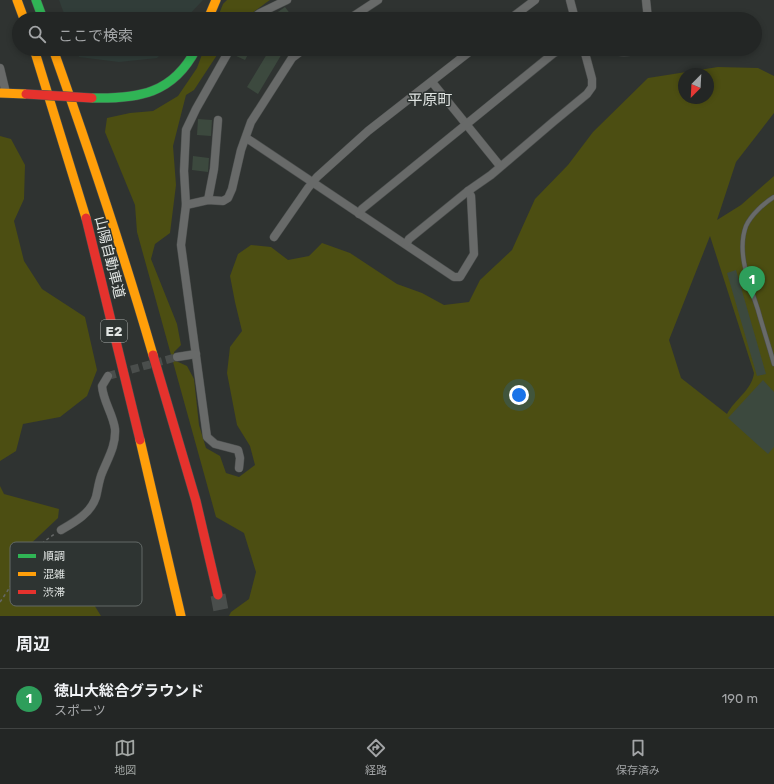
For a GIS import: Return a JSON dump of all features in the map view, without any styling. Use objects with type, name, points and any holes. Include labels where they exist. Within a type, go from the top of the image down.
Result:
[{"type":"main road","points":[[17,0],[21,12]]},
{"type":"main road","points":[[36,0],[40,12]]},
{"type":"main road","points":[[211,12],[216,0]]},
{"type":"main road","name":"山陽自動車道","points":[[36,56],[56,115],[84,211],[136,421],[181,616]]},
{"type":"main road","name":"山陽自動車道","points":[[55,56],[93,163],[131,280],[196,501],[218,595]]},
{"type":"main road","points":[[3,93],[92,98],[121,98],[143,95],[159,89],[174,79],[186,66],[192,56]]},
{"type":"street","points":[[262,12],[287,0]]},
{"type":"street","points":[[360,12],[378,0]]},
{"type":"street","points":[[519,12],[535,0]]},
{"type":"street","points":[[570,0],[573,12]]},
{"type":"street","points":[[646,0],[647,12]]},
{"type":"street","points":[[226,56],[186,130],[184,172],[186,205],[181,245],[207,437],[215,444],[238,450],[240,458],[239,468]]},
{"type":"street","points":[[186,205],[208,200],[222,201],[228,198],[232,189],[241,150],[251,122],[259,107],[295,56]]},
{"type":"street","points":[[274,237],[312,182],[368,132],[464,56]]},
{"type":"street","points":[[359,214],[362,209],[550,56]]},
{"type":"street","points":[[406,244],[409,239],[468,191],[491,175],[587,94],[592,87],[592,79],[586,56]]},
{"type":"street","points":[[0,68],[3,93]]},
{"type":"street","points":[[432,82],[500,166]]},
{"type":"street","points":[[208,200],[214,169],[218,120]]},
{"type":"street","points":[[246,138],[454,277],[460,277],[474,254],[471,196],[468,191]]},
{"type":"street","points":[[177,357],[196,354]]},
{"type":"street","points":[[61,530],[75,523],[84,515],[92,504],[113,447],[115,428],[112,415],[103,396],[102,386],[108,376]]},
{"type":"lane","points":[[774,197],[756,212],[746,225],[743,242],[744,261],[748,279],[774,364]]},
{"type":"path","points":[[42,542],[61,530]]},
{"type":"path","points":[[0,602],[10,586]]},
{"type":"shaded area","points":[[59,0],[203,0],[192,12],[63,12]]},
{"type":"shaded area","points":[[227,0],[270,0],[253,12],[220,12],[223,4]]},
{"type":"shaded area","points":[[159,56],[157,58],[119,62],[79,57]]},
{"type":"shaded area","points":[[201,56],[216,56],[194,90],[186,95],[173,146],[176,185],[170,233],[155,244],[151,259],[177,324],[181,345],[174,352],[176,361],[187,366],[194,379],[199,425],[206,448],[220,456],[226,473],[239,477],[255,465],[250,446],[237,425],[227,373],[230,347],[242,331],[230,276],[238,254],[251,245],[271,247],[288,260],[309,256],[322,243],[350,253],[397,284],[422,293],[444,305],[469,302],[480,280],[512,250],[535,199],[568,165],[593,132],[648,78],[678,73],[678,104],[714,104],[714,68],[712,68],[718,67],[758,68],[774,76],[774,113],[736,162],[717,220],[741,205],[774,176],[774,616],[229,616],[231,612],[249,599],[256,572],[244,533],[216,517],[137,232],[135,205],[105,132],[107,118],[130,113],[153,111],[178,96],[197,68]],"holes":[[[710,236],[754,373],[753,379],[727,414],[681,378],[669,340]]]},
{"type":"shaded area","points":[[0,136],[11,139],[25,165],[24,199],[14,221],[24,261],[42,289],[85,317],[97,370],[87,396],[60,417],[23,424],[16,451],[0,461]]},
{"type":"shaded area","points":[[0,486],[4,494],[59,509],[58,518],[32,542],[10,542],[10,606],[95,606],[101,616],[0,616]]},
{"type":"building","points":[[285,7],[289,12],[278,12]]},
{"type":"building","points":[[236,56],[247,56],[245,60]]},
{"type":"building","points":[[266,56],[281,56],[258,94],[247,87]]},
{"type":"building","points":[[198,119],[212,120],[211,136],[197,135]]},
{"type":"building","points":[[193,156],[209,158],[208,172],[192,170]]},
{"type":"building","points":[[736,270],[766,374],[757,376],[727,273]]},
{"type":"building","points":[[763,380],[774,392],[774,447],[768,454],[728,418]]},
{"type":"tunnel","points":[[108,376],[177,357]]},
{"type":"tunnel","points":[[218,595],[222,616]]},
{"type":"traffic: fast","points":[[36,0],[40,12]]},
{"type":"traffic: fast","points":[[92,98],[124,97],[153,91],[165,85],[177,76],[192,56]]},
{"type":"traffic: slow","points":[[17,0],[21,12]]},
{"type":"traffic: slow","points":[[211,12],[216,0]]},
{"type":"traffic: slow","points":[[36,56],[86,218]]},
{"type":"traffic: slow","points":[[55,56],[105,201],[153,355]]},
{"type":"traffic: slow","points":[[0,93],[26,94]]},
{"type":"traffic: slow","points":[[140,440],[181,616]]},
{"type":"traffic: jam","points":[[26,94],[92,98]]},
{"type":"traffic: jam","points":[[86,218],[140,440]]},
{"type":"traffic: jam","points":[[153,355],[196,501],[218,595]]},
{"type":"place","name":"徳山大総合グラウンド","points":[[752,299]]},
{"type":"district","name":"平原町","points":[[430,100]]}]
